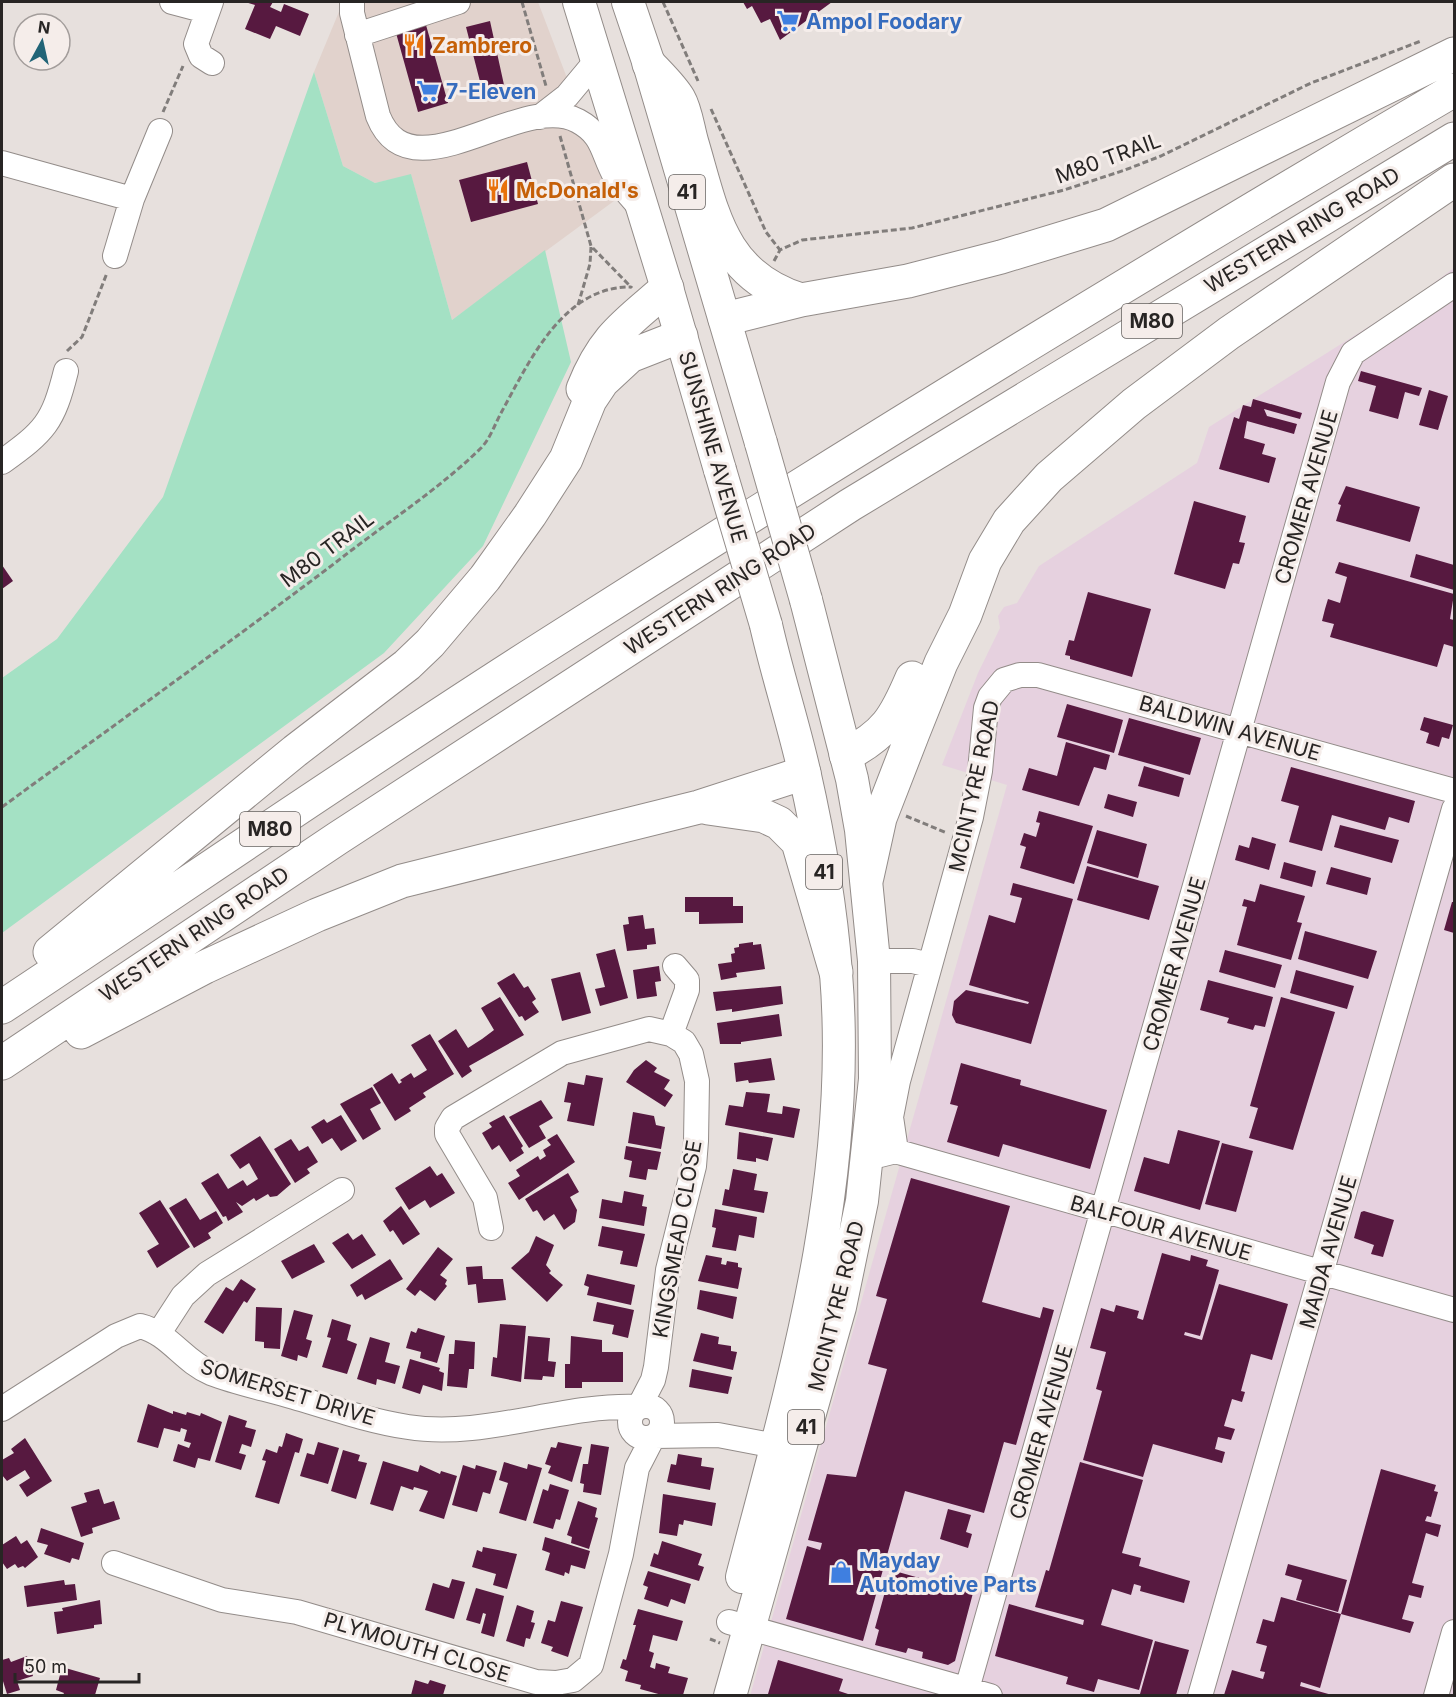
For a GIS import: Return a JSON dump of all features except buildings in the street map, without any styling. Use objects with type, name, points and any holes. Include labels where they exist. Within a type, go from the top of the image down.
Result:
[{"type":"highway","points":[[725,319],[801,300],[908,281],[1001,257],[1106,225],[1443,45]]},
{"type":"highway","points":[[649,64],[679,100],[713,213],[729,247],[757,280],[776,292],[801,300]]},
{"type":"highway","name":"WESTERN RING ROAD","points":[[2,1008],[538,651],[950,393],[1217,230],[1455,90]]},
{"type":"highway","name":"WESTERN RING ROAD","points":[[2,1063],[338,838],[850,505],[1455,139]]},
{"type":"highway","points":[[867,877],[873,842],[884,808],[941,663],[965,615],[985,561],[1009,520],[1049,477],[1134,404],[1229,333],[1455,180]]},
{"type":"highway","points":[[530,515],[603,346],[623,325],[667,288]]},
{"type":"highway","points":[[2,991],[295,751],[407,665],[452,620],[530,515],[567,459],[590,400],[602,382],[630,356],[681,336]]},
{"type":"highway","points":[[846,754],[877,737],[894,718],[945,605],[985,561]]},
{"type":"highway","points":[[2,1075],[205,968],[317,915],[402,881],[699,807],[804,773]]},
{"type":"highway","points":[[699,807],[764,816],[779,824],[793,837],[807,865],[810,888],[836,972]]},
{"type":"main road","name":"SUNSHINE AVENUE","points":[[579,2],[667,288],[766,625],[804,773],[823,868],[836,972],[837,1113]]},
{"type":"main road","name":"41","points":[[628,2],[649,64],[761,443],[806,600],[846,754],[867,877],[874,961]]},
{"type":"main road","points":[[681,336],[725,319]]},
{"type":"main road","points":[[804,773],[846,754]]},
{"type":"main road","points":[[837,1113],[855,1049],[855,996],[858,979],[874,961]]},
{"type":"main road","name":"MCINTYRE ROAD","points":[[730,1695],[739,1625],[789,1448],[840,1307],[882,1153],[875,1079],[874,961]]},
{"type":"main road","name":"MCINTYRE ROAD","points":[[789,1448],[835,1150],[837,1113]]},
{"type":"main road","points":[[835,1150],[882,1153]]},
{"type":"main road","name":"MCINTYRE ROAD","points":[[707,1695],[739,1625]]},
{"type":"street","points":[[172,2],[208,6],[196,44],[206,60]]},
{"type":"street","points":[[352,2],[357,35],[378,116],[384,132],[397,143],[410,148],[430,148],[540,117],[577,120],[598,136],[615,177],[644,213]]},
{"type":"street","points":[[357,35],[458,2]]},
{"type":"street","points":[[540,117],[581,83],[597,60]]},
{"type":"street","points":[[116,256],[132,199],[160,131]]},
{"type":"street","points":[[2,163],[132,199]]},
{"type":"street","name":"CROMER AVENUE","points":[[966,1692],[1347,360],[1359,349],[1455,285]]},
{"type":"street","points":[[2,462],[37,436],[57,406],[66,371]]},
{"type":"street","name":"BALDWIN AVENUE","points":[[1004,680],[1020,675],[1038,675],[1455,791]]},
{"type":"street","name":"MCINTYRE ROAD","points":[[882,1153],[929,965],[965,841],[981,771],[986,708],[990,697],[1004,680]]},
{"type":"street","name":"MAIDA AVENUE","points":[[1200,1695],[1455,809]]},
{"type":"street","points":[[874,961],[913,961],[929,965]]},
{"type":"street","points":[[491,1228],[485,1198],[450,1140],[447,1128],[453,1118],[562,1053],[649,1029],[671,1034],[687,990],[687,980],[675,966]]},
{"type":"street","name":"KINGSMEAD CLOSE","points":[[646,1422],[668,1270],[692,1174],[696,1141],[695,1067],[692,1054],[684,1042],[671,1034]]},
{"type":"street","name":"BALFOUR AVENUE","points":[[882,1153],[1104,1211],[1455,1310]]},
{"type":"street","points":[[2,1409],[132,1328],[140,1326],[159,1333],[183,1296],[207,1274],[342,1190]]},
{"type":"street","name":"SOMERSET DRIVE","points":[[159,1333],[183,1357],[212,1373],[390,1424],[433,1430],[452,1429],[572,1413],[646,1422],[789,1448]]},
{"type":"street","name":"PLYMOUTH CLOSE","points":[[114,1563],[222,1600],[285,1608],[536,1682],[556,1683],[573,1680],[591,1665],[621,1554],[646,1422]]},
{"type":"street","points":[[739,1625],[966,1692],[990,1695]]},
{"type":"street","points":[[1436,1695],[1455,1632]]},
{"type":"path","points":[[522,2],[547,90]]},
{"type":"path","points":[[663,2],[699,84]]},
{"type":"path","name":"M80 TRAIL","points":[[780,250],[789,243],[802,240],[912,228],[1064,190],[1161,156],[1311,83],[1443,45]]},
{"type":"path","points":[[160,131],[158,123],[184,63],[206,60]]},
{"type":"path","points":[[709,105],[766,232],[780,250],[770,269]]},
{"type":"path","points":[[560,135],[591,246],[590,264],[577,306]]},
{"type":"path","name":"M80 TRAIL","points":[[2,807],[294,594],[458,469],[483,445],[542,341],[577,306],[607,289],[631,287],[591,246]]},
{"type":"path","points":[[66,371],[67,349],[81,337],[116,256]]},
{"type":"path","points":[[884,808],[965,841]]},
{"type":"shaded area","points":[[343,2],[538,2],[614,201],[452,320],[411,175],[375,183],[343,166],[314,72]]},
{"type":"shaded area","points":[[1454,268],[1454,1695],[750,1696],[1007,785],[942,765],[978,673],[1000,628],[998,616],[1004,607],[1017,603],[1039,566],[1197,463],[1209,427],[1411,300]]},
{"type":"green space","points":[[314,72],[343,166],[375,183],[411,174],[452,320],[545,250],[571,362],[483,546],[384,653],[2,933],[2,678],[57,639],[163,497]]},
{"type":"place","name":"Ampol Foodary","points":[[788,21]]},
{"type":"place","name":"Zambrero","points":[[414,45]]},
{"type":"place","name":"7-Eleven","points":[[428,91]]},
{"type":"place","name":"McDonald's","points":[[498,190]]},
{"type":"place","name":"Mayday Automotive Parts","points":[[841,1572]]}]
